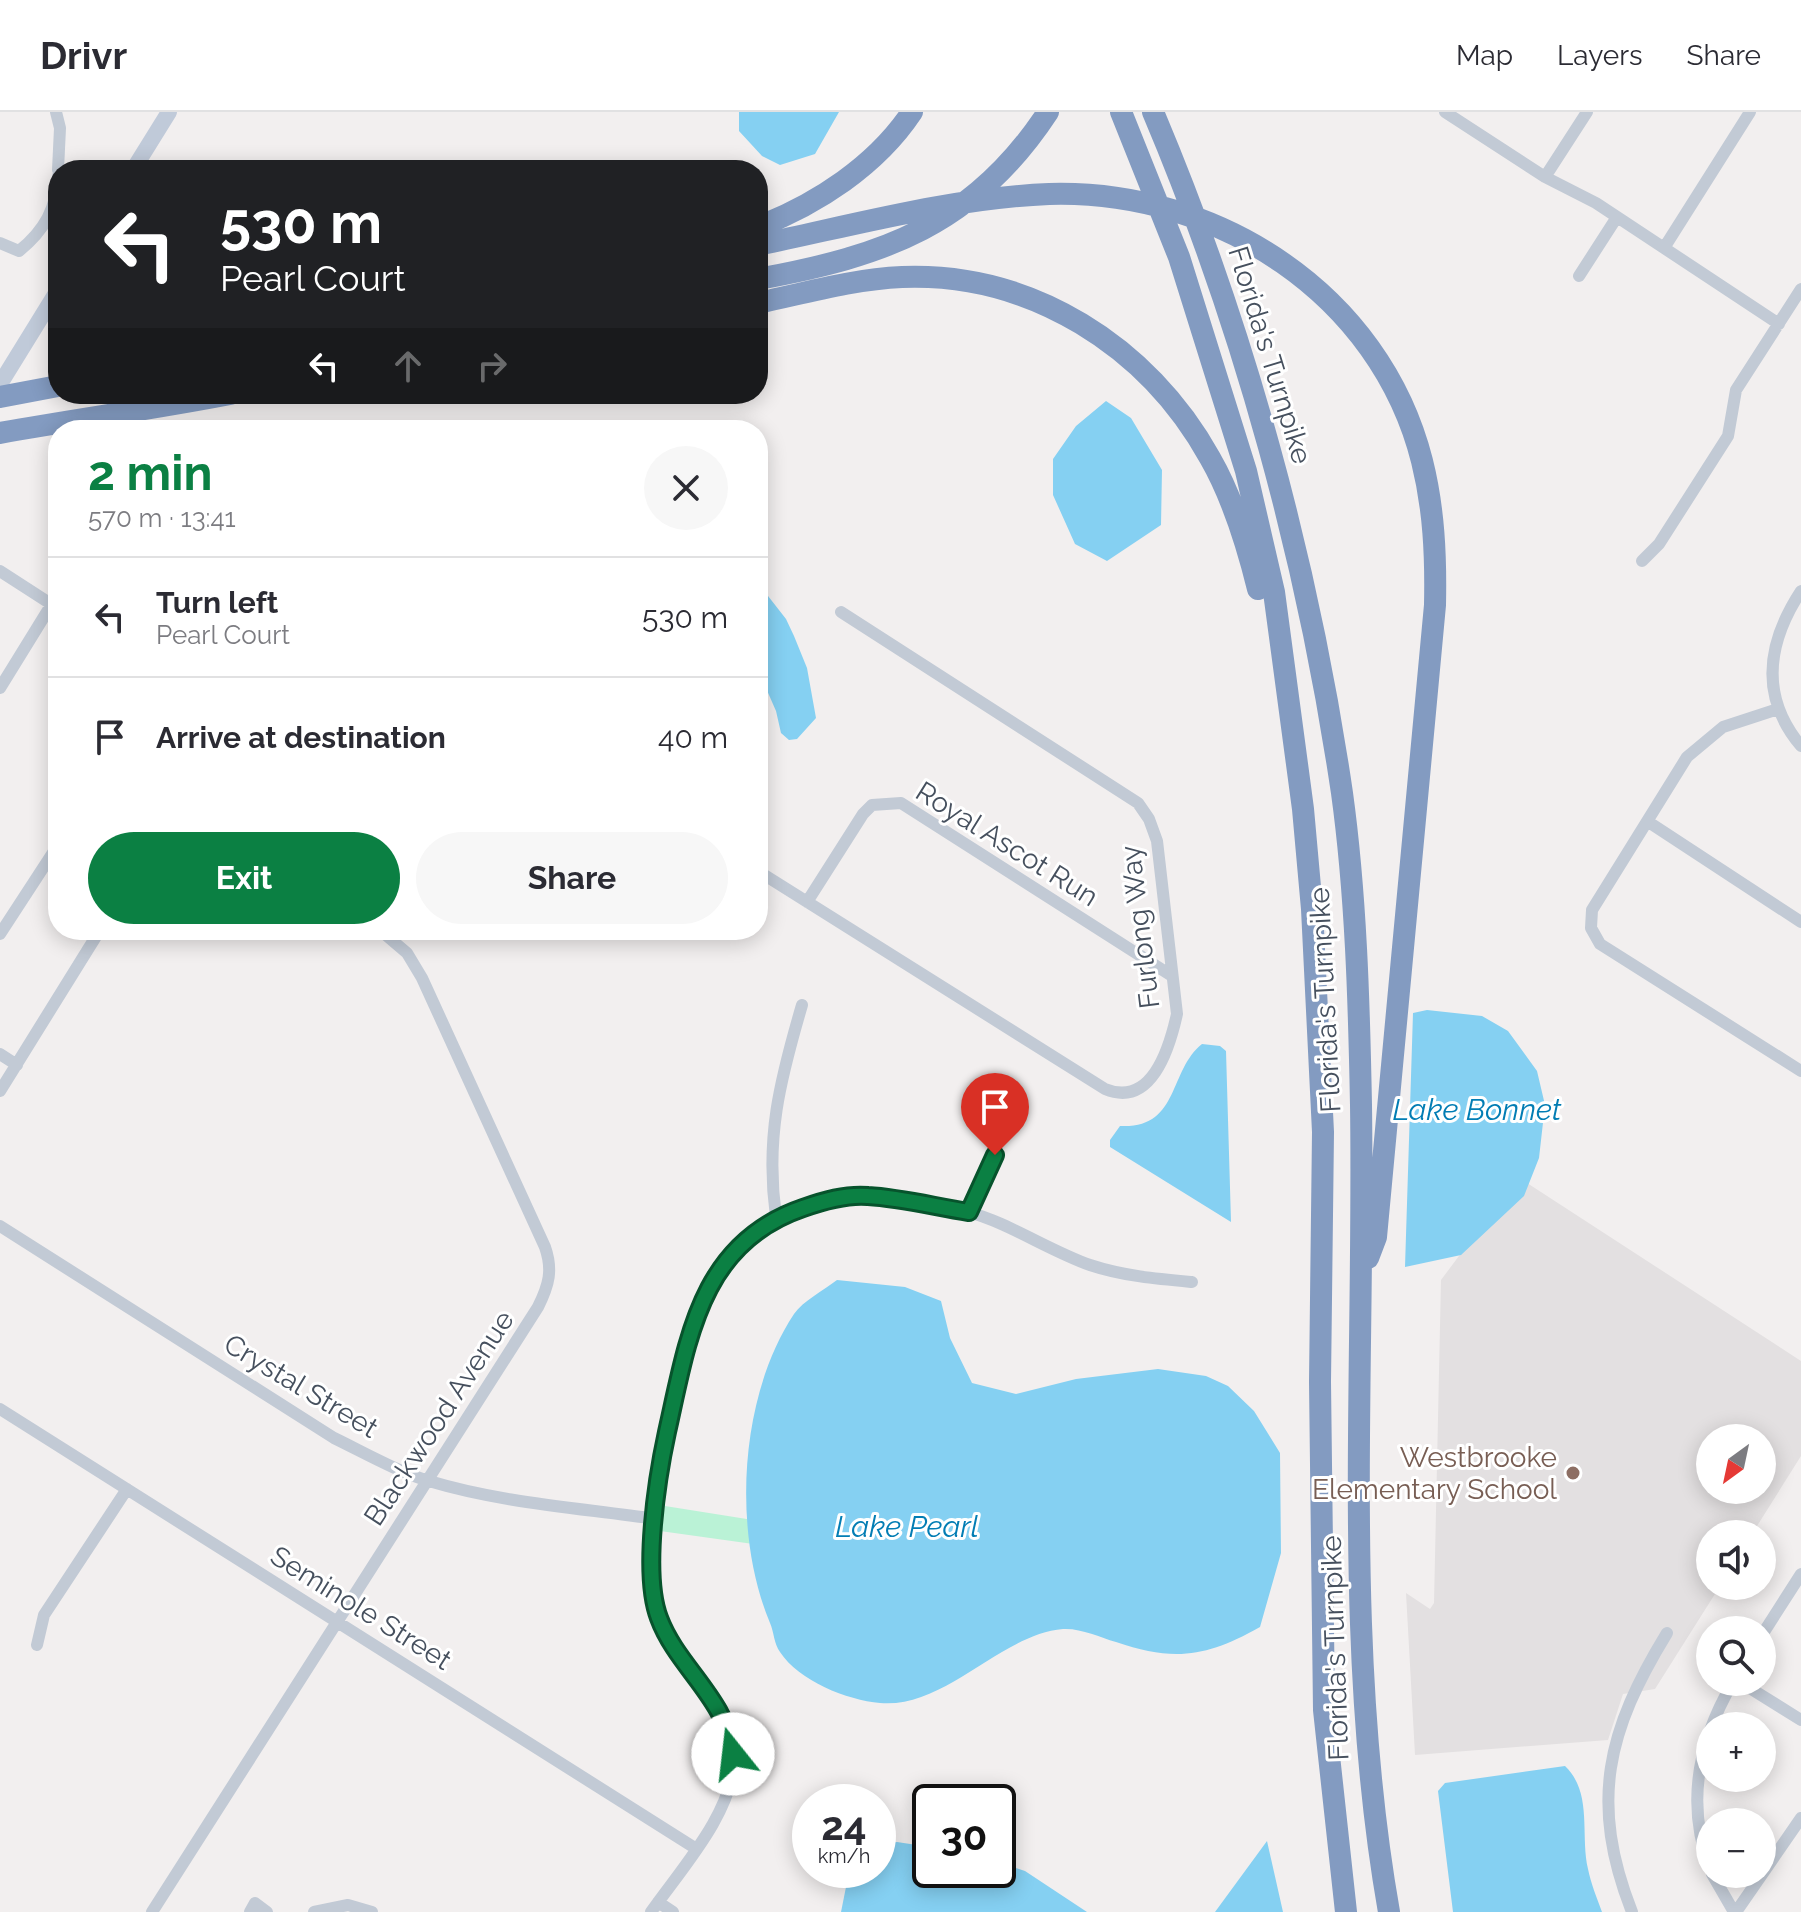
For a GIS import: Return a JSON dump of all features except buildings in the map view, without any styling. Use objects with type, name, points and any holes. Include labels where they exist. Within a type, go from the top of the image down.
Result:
[{"type":"highway","points":[[768,222],[810,203],[846,180],[880,150],[912,112]]},
{"type":"highway","points":[[768,277],[856,258],[910,237],[943,217],[986,184],[1008,163],[1048,112]]},
{"type":"highway","name":"Florida's Turnpike","points":[[1121,112],[1179,257],[1242,456],[1274,592],[1285,694],[1303,809],[1323,1132],[1320,1382],[1324,1710],[1346,1912]]},
{"type":"highway","name":"Florida's Turnpike","points":[[1153,112],[1222,290],[1261,416],[1293,539],[1341,789],[1358,1006],[1362,1270],[1361,1653],[1369,1767],[1389,1912]]},
{"type":"highway","points":[[768,243],[993,200],[1049,194],[1103,196],[1152,203],[1247,238],[1283,262],[1320,290],[1355,328],[1382,368],[1406,413],[1422,459],[1436,551],[1435,605],[1377,1222],[1374,1243],[1362,1270]]},
{"type":"highway","points":[[768,301],[900,277],[950,278],[1003,289],[1054,307],[1101,335],[1143,368],[1210,457],[1251,561],[1285,694]]},
{"type":"highway","points":[[1,386],[48,386]]},
{"type":"highway","points":[[76,419],[95,409],[119,404]]},
{"type":"highway","points":[[71,420],[101,419],[178,404]]},
{"type":"highway","points":[[0,433],[48,424]]},
{"type":"street","points":[[56,112],[60,128],[58,160]]},
{"type":"street","points":[[139,160],[169,112]]},
{"type":"street","points":[[1445,112],[1545,177],[1617,217],[1779,324]]},
{"type":"street","points":[[1545,177],[1587,112]]},
{"type":"street","points":[[1664,248],[1750,112]]},
{"type":"street","points":[[1579,276],[1617,217]]},
{"type":"street","points":[[0,243],[19,251],[34,239],[48,221]]},
{"type":"street","points":[[1642,561],[1659,544],[1728,436],[1736,390],[1801,289]]},
{"type":"street","points":[[1,386],[48,307]]},
{"type":"street","points":[[0,571],[48,596]]},
{"type":"street","points":[[1801,591],[1778,636],[1770,673],[1778,709],[1801,746]]},
{"type":"street","points":[[0,688],[48,609]]},
{"type":"street","name":"Furlong Way","points":[[768,877],[1105,1089],[1120,1095],[1136,1092],[1148,1081],[1171,1039],[1177,1014],[1157,841],[1149,819],[1138,803],[841,612]]},
{"type":"street","points":[[1778,709],[1723,727],[1687,757],[1650,823],[1592,910],[1591,928],[1600,944],[1801,1071]]},
{"type":"street","name":"Royal Ascot Run","points":[[807,902],[863,814],[872,805],[885,801],[901,803],[1172,976]]},
{"type":"street","points":[[1650,823],[1801,922]]},
{"type":"street","points":[[0,934],[48,860]]},
{"type":"street","points":[[0,1091],[94,940]]},
{"type":"street","name":"Blackwood Avenue","points":[[152,1912],[538,1307],[552,1265],[422,978],[407,953],[392,940]]},
{"type":"street","points":[[776,1217],[770,1173],[777,1091],[802,1005]]},
{"type":"street","points":[[0,1054],[17,1065]]},
{"type":"street","points":[[969,1212],[995,1155]]},
{"type":"street","points":[[673,1912],[655,1907],[719,1816],[734,1761],[731,1735],[718,1708],[659,1619],[652,1592],[660,1466],[691,1324],[712,1280],[743,1242],[776,1217],[825,1200],[866,1196],[969,1212],[1092,1266],[1140,1277],[1192,1282]]},
{"type":"street","name":"Crystal Street","points":[[0,1226],[334,1438],[428,1481],[484,1494],[655,1519]]},
{"type":"street","name":"Seminole Street","points":[[0,1409],[695,1848]]},
{"type":"street","points":[[37,1645],[44,1615],[127,1489]]},
{"type":"street","points":[[1774,1616],[1801,1574]]},
{"type":"street","points":[[1632,1912],[1619,1879],[1607,1817],[1609,1760],[1628,1704],[1667,1633]]},
{"type":"street","points":[[1697,1808],[1696,1782],[1710,1725],[1726,1696]]},
{"type":"street","points":[[1762,1696],[1801,1720]]},
{"type":"street","points":[[1720,1888],[1735,1912],[1801,1818]]},
{"type":"street","points":[[250,1912],[255,1903],[267,1912]]},
{"type":"street","points":[[314,1912],[348,1905],[372,1912]]},
{"type":"shaded area","name":"Westbrooke Elementary School","points":[[1518,1177],[1801,1361],[1801,1456],[1776,1496],[1776,1424],[1696,1424],[1696,1504],[1771,1504],[1761,1520],[1696,1520],[1696,1600],[1711,1600],[1701,1616],[1696,1616],[1696,1624],[1655,1689],[1623,1694],[1608,1740],[1415,1755],[1406,1593],[1430,1609],[1434,1603],[1441,1280]]},
{"type":"green space","points":[[665,1506],[778,1524],[774,1547],[660,1531]]},
{"type":"water","points":[[739,112],[839,112],[815,154],[780,165],[762,156],[739,131]]},
{"type":"water","points":[[1106,401],[1131,418],[1162,470],[1161,525],[1107,561],[1075,544],[1053,495],[1053,459],[1076,426]]},
{"type":"water","points":[[768,596],[786,619],[807,668],[816,718],[797,739],[789,740],[781,733],[768,693]]},
{"type":"water","name":"Lake Bonnet","points":[[1427,1010],[1482,1016],[1508,1031],[1537,1071],[1545,1105],[1539,1158],[1524,1196],[1461,1255],[1405,1267],[1413,1013]]},
{"type":"water","points":[[1202,1044],[1220,1046],[1226,1051],[1231,1222],[1110,1147],[1110,1140],[1120,1126],[1139,1124],[1153,1118],[1163,1108],[1191,1055]]},
{"type":"water","name":"Lake Pearl","points":[[837,1280],[905,1287],[941,1301],[950,1338],[972,1383],[1016,1394],[1076,1379],[1158,1369],[1206,1376],[1228,1386],[1254,1411],[1280,1453],[1281,1553],[1260,1627],[1223,1645],[1173,1654],[1137,1648],[1083,1631],[1063,1629],[1017,1644],[950,1684],[904,1702],[880,1703],[853,1698],[799,1672],[778,1649],[758,1587],[746,1507],[747,1466],[752,1424],[776,1347],[798,1309]]},
{"type":"water","points":[[1565,1766],[1579,1789],[1588,1869],[1602,1912],[1453,1912],[1438,1791],[1445,1783]]},
{"type":"water","points":[[1267,1841],[1283,1912],[1215,1912]]},
{"type":"water","points":[[896,1842],[912,1844],[912,1888],[1016,1888],[1016,1868],[1087,1912],[841,1912],[846,1888],[896,1888]]},
{"type":"place","name":"Westbrooke Elementary School","points":[[1573,1473]]},
{"type":"route","points":[[733,1754],[731,1735],[718,1708],[672,1642],[659,1619],[652,1592],[660,1466],[691,1324],[712,1280],[743,1242],[776,1217],[825,1200],[866,1196],[969,1212],[995,1155]]}]
